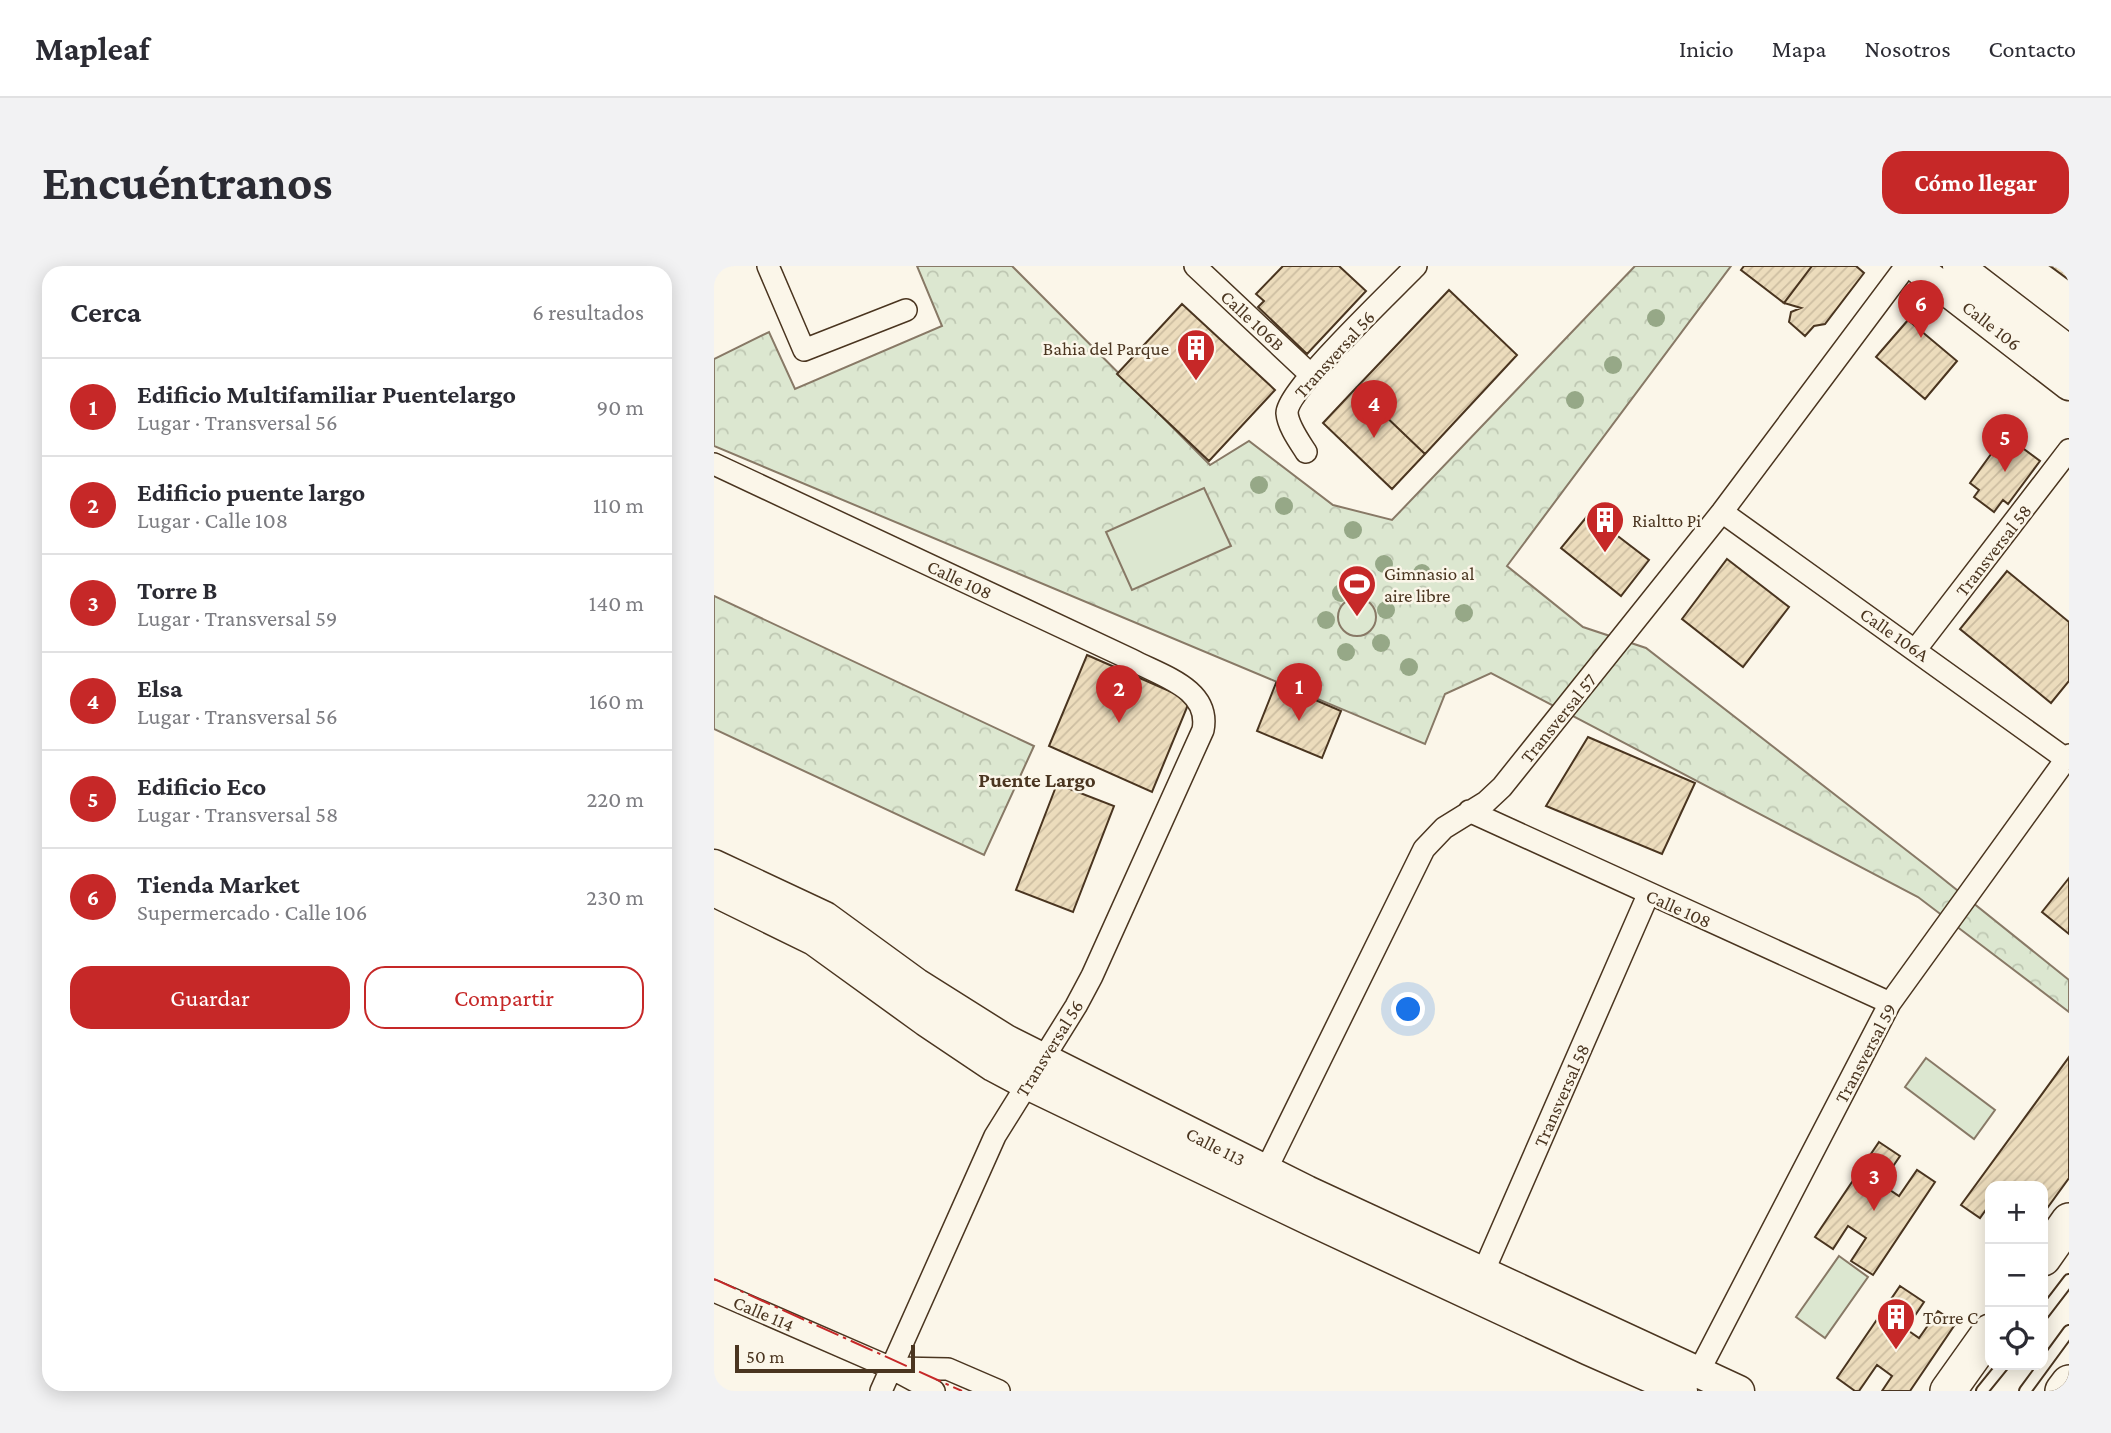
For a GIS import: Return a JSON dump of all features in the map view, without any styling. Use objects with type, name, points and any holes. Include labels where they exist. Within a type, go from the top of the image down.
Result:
[{"type":"main road","points":[[2048,1251],[2069,1221]]},
{"type":"main road","points":[[1948,1391],[1985,1339]]},
{"type":"main road","points":[[2063,1391],[2069,1383]]},
{"type":"street","points":[[768,266],[804,350],[906,310]]},
{"type":"street","name":"Calle 106B","points":[[1195,266],[1311,375]]},
{"type":"street","name":"Transversal 56","points":[[1306,452],[1290,424],[1287,412],[1291,400],[1311,375],[1416,266]]},
{"type":"street","name":"Transversal 57","points":[[1260,1181],[1424,849],[1438,833],[1486,802],[1502,787],[1722,512],[1906,266]]},
{"type":"street","name":"Calle 106","points":[[1915,266],[2069,385]]},
{"type":"street","name":"Calle 106","points":[[1958,266],[2069,351]]},
{"type":"street","name":"Transversal 58","points":[[1916,649],[2069,450]]},
{"type":"street","name":"Calle 108","points":[[714,464],[1132,660],[1183,687],[1200,702]]},
{"type":"street","name":"Calle 106A","points":[[1722,512],[2068,757]]},
{"type":"street","name":"Transversal 56","points":[[881,1391],[995,1136],[1092,976],[1203,730],[1204,711],[1200,702]]},
{"type":"street","name":"Transversal 59","points":[[1690,1382],[1890,1003],[2068,757]]},
{"type":"street","name":"Calle 108","points":[[1469,811],[1648,895],[1890,1003]]},
{"type":"street","name":"Calle 113","points":[[714,865],[819,928]]},
{"type":"street","name":"Calle 113","points":[[714,891],[819,928],[842,927],[917,984],[1006,1041],[1035,1071],[1260,1181],[1690,1382],[1739,1391]]},
{"type":"street","name":"Transversal 58","points":[[1477,1284],[1648,895]]},
{"type":"street","name":"Calle 114","points":[[714,1291],[891,1368],[934,1391]]},
{"type":"street","name":"Calle 114","points":[[891,1368],[948,1369],[999,1391]]},
{"type":"lane","points":[[2048,1307],[2069,1280]]},
{"type":"lane","points":[[2025,1391],[2069,1331]]},
{"type":"lane","points":[[1982,1391],[1999,1370]]},
{"type":"green space","points":[[917,266],[1012,266],[1210,465],[1249,441],[1333,505],[1392,520],[1635,266],[1731,266],[1507,566],[1583,627],[1646,648],[1932,870],[2069,980],[2069,1012],[1918,897],[1491,673],[1445,694],[1425,744],[714,446],[714,359],[769,332],[795,389],[942,326]]},
{"type":"green space","points":[[1204,488],[1231,546],[1132,590],[1106,532]]},
{"type":"green space","points":[[714,596],[1034,746],[984,855],[714,729]]},
{"type":"green space","name":"Gimnasio al aire libre","points":[[1357,598],[1370,604],[1376,617],[1370,630],[1357,636],[1344,630],[1338,617],[1344,604]]},
{"type":"green space","points":[[1926,1058],[1995,1110],[1974,1139],[1905,1087]]},
{"type":"green space","points":[[1839,1256],[1868,1277],[1825,1338],[1796,1317]]},
{"type":"building","points":[[1283,266],[1339,266],[1366,291],[1307,354],[1258,307],[1264,301],[1256,294]]},
{"type":"building","points":[[1744,266],[1812,266],[1784,303],[1741,270]]},
{"type":"building","points":[[1812,266],[1856,266],[1864,273],[1825,324],[1814,326],[1805,336],[1789,322],[1791,312],[1801,308],[1784,303]]},
{"type":"building","points":[[2050,266],[2069,266],[2069,280]]},
{"type":"building","points":[[1449,290],[1517,355],[1425,454],[1356,388]]},
{"type":"building","name":"Bahia del Parque","points":[[1182,304],[1275,390],[1209,461],[1117,374]]},
{"type":"building","points":[[1908,320],[1957,361],[1925,399],[1876,357]]},
{"type":"building","points":[[1356,388],[1425,454],[1392,489],[1323,423]]},
{"type":"building","points":[[2005,435],[2040,461],[2008,504],[2003,500],[1994,512],[1974,497],[1979,490],[1970,483]]},
{"type":"building","name":"Rialtto Pi","points":[[1589,514],[1649,560],[1621,596],[1561,548]]},
{"type":"building","points":[[1727,559],[1789,607],[1743,667],[1682,619]]},
{"type":"building","points":[[2007,571],[2069,622],[2069,681],[2051,703],[1960,629]]},
{"type":"building","points":[[1087,655],[1190,700],[1152,792],[1049,746]]},
{"type":"building","points":[[1276,683],[1341,711],[1322,758],[1257,731]]},
{"type":"building","points":[[1588,737],[1695,783],[1662,854],[1546,806]]},
{"type":"building","points":[[1057,784],[1114,806],[1073,912],[1016,890]]},
{"type":"building","points":[[2069,878],[2069,934],[2042,912]]},
{"type":"building","points":[[2069,1057],[2069,1178],[2048,1207],[2048,1181],[1985,1181],[1985,1211],[1980,1218],[1961,1205]]},
{"type":"building","points":[[1879,1142],[1900,1156],[1881,1184],[1899,1196],[1917,1170],[1935,1182],[1873,1275],[1851,1261],[1866,1238],[1848,1226],[1833,1249],[1815,1237]]},
{"type":"building","name":"Torre C","points":[[1900,1286],[1924,1302],[1906,1329],[1919,1338],[1938,1311],[1956,1323],[1910,1391],[1882,1391],[1892,1376],[1877,1365],[1859,1391],[1855,1391],[1837,1378]]},
{"type":"power","points":[[714,1279],[962,1391]]},
{"type":"place","name":"Tienda Market","points":[[1921,338]]},
{"type":"place","name":"Bahia del Parque","points":[[1196,382]]},
{"type":"place","name":"Elsa","points":[[1374,438]]},
{"type":"place","name":"Edificio Eco","points":[[2005,472]]},
{"type":"place","name":"Rialtto Pi","points":[[1605,554]]},
{"type":"place","name":"Gimnasio al aire libre","points":[[1357,618]]},
{"type":"place","name":"Edificio Multifamiliar Puentelargo","points":[[1299,721]]},
{"type":"place","name":"Edificio puente largo","points":[[1119,723]]},
{"type":"place","name":"Torre B","points":[[1874,1211]]},
{"type":"place","name":"Torre C","points":[[1896,1351]]},
{"type":"district","name":"Puente Largo","points":[[1037,780]]}]
